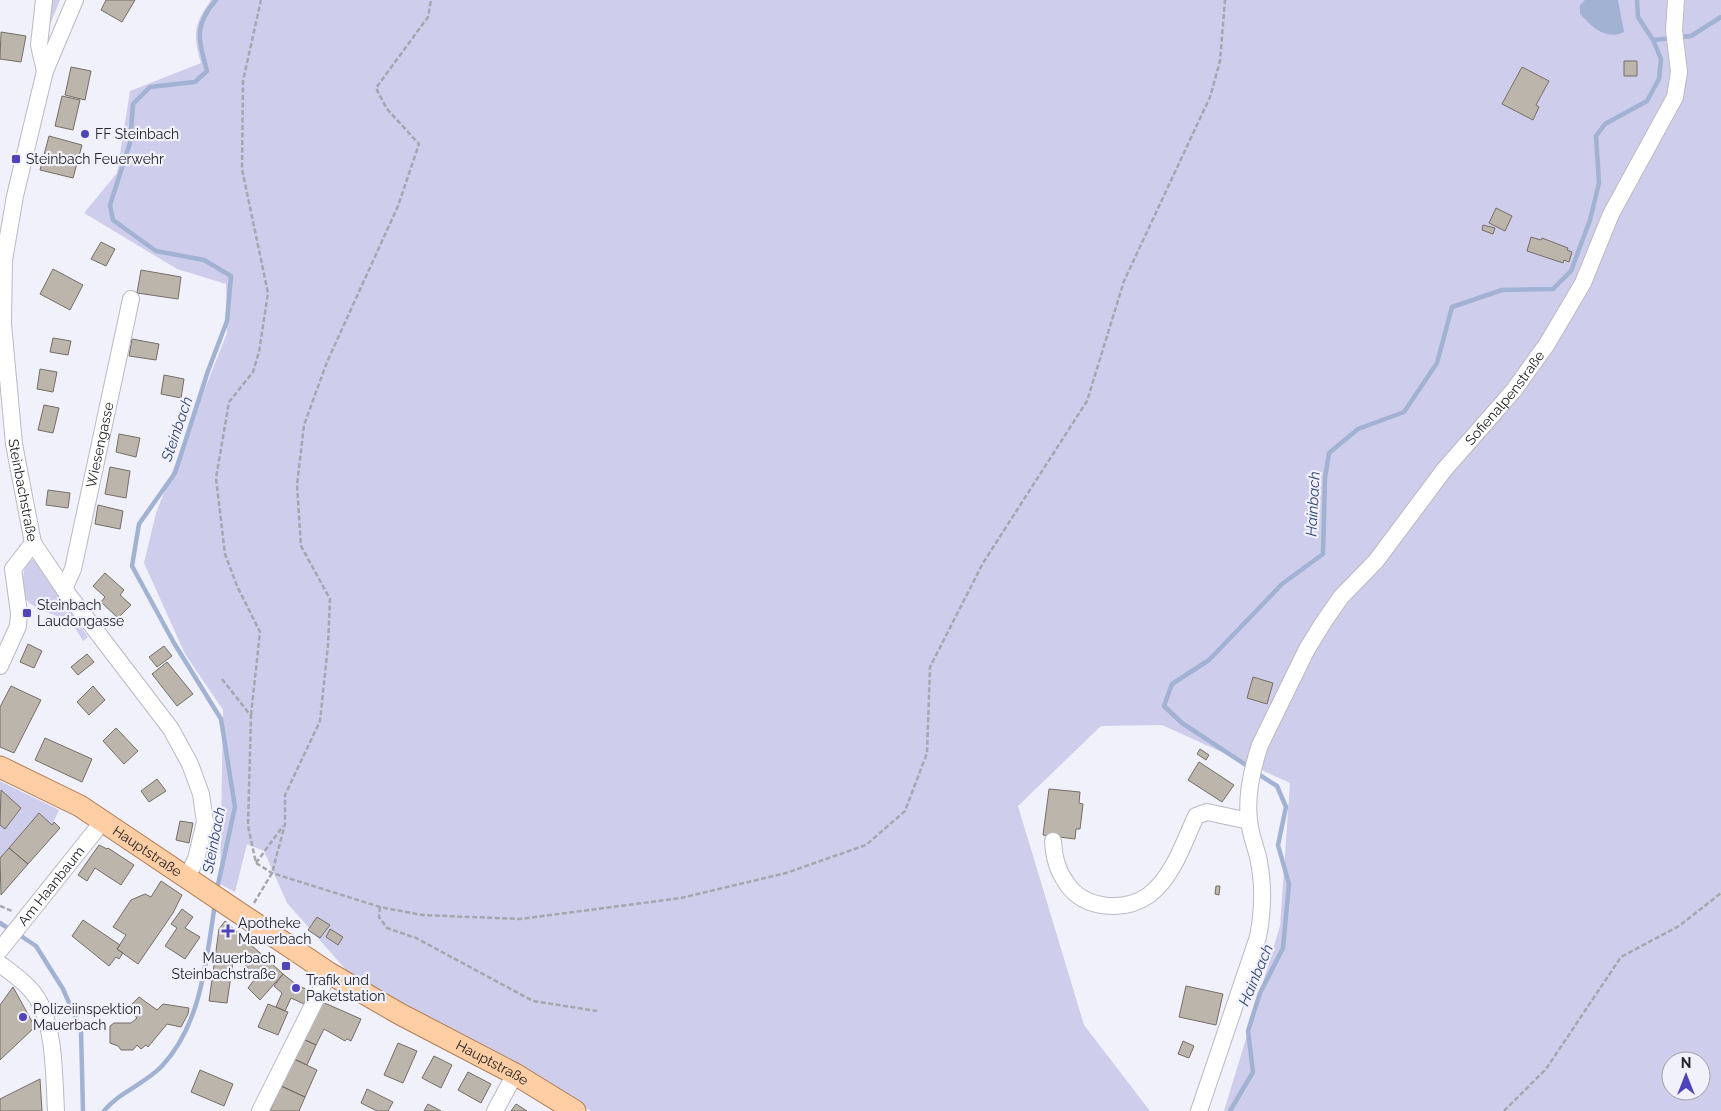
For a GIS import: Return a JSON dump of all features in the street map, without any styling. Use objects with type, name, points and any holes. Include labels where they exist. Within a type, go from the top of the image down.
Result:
[{"type":"main road","name":"Hauptstraße","points":[[0,767],[56,792],[103,821],[329,973],[400,1014],[515,1074],[575,1111]]},
{"type":"street","points":[[44,0],[39,45],[45,72]]},
{"type":"street","name":"Steinbachstraße","points":[[75,0],[45,72],[15,196],[4,260],[7,443],[33,543],[64,589],[172,729],[190,764],[200,794],[204,822],[196,859],[187,877]]},
{"type":"street","name":"Sofienalpenstraße","points":[[1249,821],[1249,791],[1255,761],[1273,715],[1307,649],[1342,598],[1376,560],[1444,470],[1514,390],[1547,344],[1579,291],[1619,197],[1670,108],[1678,84],[1677,50],[1674,30],[1676,0]]},
{"type":"street","name":"Wiesengasse","points":[[64,589],[72,569],[131,299]]},
{"type":"street","points":[[0,666],[18,626],[19,613],[6,568],[33,543]]},
{"type":"street","points":[[1052,841],[1058,867],[1068,886],[1075,893],[1096,903],[1121,907],[1134,903],[1150,894],[1161,883],[1174,863],[1196,816],[1207,812],[1249,821],[1261,873],[1262,917],[1258,937],[1199,1111]]},
{"type":"street","name":"Am Haanbaum","points":[[2,948],[18,917],[103,821]]},
{"type":"street","points":[[0,964],[23,982],[36,997],[45,1014],[53,1063],[56,1111]]},
{"type":"street","points":[[260,1111],[329,973]]},
{"type":"street","points":[[495,1111],[515,1074]]},
{"type":"path","points":[[261,0],[243,81],[242,169],[268,293],[259,352],[253,372],[229,402],[216,478],[225,554],[237,586],[260,632],[251,716],[248,826],[256,863],[272,873],[380,907],[422,915],[520,919],[681,898],[786,873],[866,845],[905,811],[927,753],[930,667],[983,563],[1086,401],[1124,281],[1210,97],[1220,60],[1225,0]]},
{"type":"path","points":[[246,918],[272,873],[284,824],[284,795],[320,721],[328,645],[330,599],[301,546],[297,484],[304,426],[327,362],[398,206],[419,144],[387,109],[376,88],[428,17],[431,0]]},
{"type":"path","points":[[222,679],[251,716]]},
{"type":"path","points":[[256,863],[284,824]]},
{"type":"path","points":[[1504,1111],[1546,1069],[1621,957],[1679,926],[1721,893]]},
{"type":"path","points":[[0,906],[18,917]]},
{"type":"path","points":[[380,907],[379,917],[386,928],[416,938],[533,1001],[597,1011]]},
{"type":"shaded area","points":[[51,0],[60,0],[45,37]]},
{"type":"shaded area","points":[[211,0],[1721,0],[1721,1111],[1224,1111],[1280,926],[1290,783],[1162,725],[1101,726],[1018,806],[1084,1025],[1150,1111],[591,1111],[517,1066],[347,971],[287,903],[264,851],[247,844],[235,892],[220,884],[223,710],[185,654],[144,563],[156,513],[227,333],[226,284],[177,269],[84,213],[117,173],[130,91],[201,63],[196,30],[201,16]]},
{"type":"shaded area","points":[[1585,0],[1618,0],[1624,32],[1611,35],[1605,34],[1589,24],[1580,14],[1580,5]]},
{"type":"shaded area","points":[[34,559],[88,637],[83,641],[69,621],[35,606],[25,597],[22,584],[26,562]]},
{"type":"shaded area","points":[[0,781],[59,810],[52,825],[39,814],[0,858]]},
{"type":"building","points":[[106,0],[135,0],[122,22],[101,10]]},
{"type":"building","points":[[1,32],[26,36],[21,62],[0,59]]},
{"type":"building","points":[[1624,61],[1637,61],[1637,76],[1624,76]]},
{"type":"building","points":[[71,67],[91,71],[85,100],[65,95]]},
{"type":"building","points":[[1522,67],[1549,81],[1536,105],[1539,107],[1533,120],[1502,104]]},
{"type":"building","points":[[62,96],[80,100],[73,130],[55,126]]},
{"type":"building","points":[[49,136],[82,145],[73,178],[40,170]]},
{"type":"building","points":[[1496,208],[1512,216],[1505,231],[1489,223]]},
{"type":"building","points":[[1483,225],[1495,228],[1493,234],[1482,230]]},
{"type":"building","points":[[1531,237],[1541,240],[1542,238],[1568,248],[1567,250],[1572,252],[1569,262],[1564,260],[1563,263],[1527,251]]},
{"type":"building","points":[[101,242],[115,249],[106,266],[91,259]]},
{"type":"building","points":[[53,269],[83,285],[70,310],[40,294]]},
{"type":"building","points":[[141,270],[181,277],[178,299],[137,293]]},
{"type":"building","points":[[53,338],[71,341],[68,355],[50,352]]},
{"type":"building","points":[[132,339],[159,344],[156,360],[129,356]]},
{"type":"building","points":[[40,369],[57,372],[53,392],[37,389]]},
{"type":"building","points":[[164,375],[184,379],[181,398],[161,394]]},
{"type":"building","points":[[44,405],[59,408],[53,433],[38,430]]},
{"type":"building","points":[[119,434],[140,438],[136,457],[116,452]]},
{"type":"building","points":[[110,467],[130,471],[126,498],[105,494]]},
{"type":"building","points":[[48,490],[70,493],[68,508],[46,505]]},
{"type":"building","points":[[98,505],[123,511],[120,529],[95,524]]},
{"type":"building","points":[[105,573],[124,590],[120,595],[131,605],[118,618],[101,602],[105,597],[93,586]]},
{"type":"building","points":[[28,644],[42,651],[34,668],[20,662]]},
{"type":"building","points":[[164,646],[172,656],[157,667],[149,657]]},
{"type":"building","points":[[87,654],[94,662],[78,675],[71,667]]},
{"type":"building","points":[[167,662],[193,694],[177,706],[152,674]]},
{"type":"building","points":[[1253,677],[1273,683],[1267,704],[1247,698]]},
{"type":"building","points":[[11,686],[41,700],[14,753],[0,747],[0,707]]},
{"type":"building","points":[[93,686],[105,700],[89,715],[77,702]]},
{"type":"building","points":[[116,728],[138,751],[124,764],[103,741]]},
{"type":"building","points":[[45,738],[92,759],[82,782],[35,760]]},
{"type":"building","points":[[1200,749],[1209,755],[1206,760],[1197,754]]},
{"type":"building","points":[[1199,762],[1234,785],[1222,802],[1188,780]]},
{"type":"building","points":[[157,779],[166,791],[149,802],[141,791]]},
{"type":"building","points":[[1049,789],[1080,792],[1079,803],[1083,804],[1080,829],[1076,829],[1075,839],[1043,835]]},
{"type":"building","points":[[1,790],[21,808],[5,829],[0,825]]},
{"type":"building","points":[[39,813],[52,825],[54,822],[60,828],[28,864],[9,848]]},
{"type":"building","points":[[180,821],[193,823],[189,843],[176,840]]},
{"type":"building","points":[[99,845],[108,848],[134,865],[121,885],[95,868],[87,881],[78,875]]},
{"type":"building","points":[[9,848],[28,864],[1,895],[0,858]]},
{"type":"building","points":[[161,881],[182,895],[173,913],[138,964],[117,949],[126,935],[113,927],[131,900],[145,894],[151,897]]},
{"type":"building","points":[[1216,886],[1220,886],[1219,895],[1215,894]]},
{"type":"building","points":[[182,909],[193,917],[185,928],[200,937],[185,959],[165,946],[177,928],[171,924]]},
{"type":"building","points":[[317,917],[330,925],[320,938],[308,930]]},
{"type":"building","points":[[83,920],[120,945],[117,949],[123,953],[119,959],[116,957],[109,966],[72,936]]},
{"type":"building","points":[[225,921],[283,974],[260,1000],[248,988],[257,976],[234,955],[227,1003],[209,1001],[219,929]]},
{"type":"building","points":[[330,929],[343,937],[338,945],[326,937]]},
{"type":"building","points":[[283,974],[297,985],[310,991],[304,1004],[291,998],[285,1011],[276,1007],[282,993],[274,986]]},
{"type":"building","points":[[1186,986],[1223,994],[1216,1025],[1179,1017]]},
{"type":"building","points":[[13,987],[35,1027],[0,1060],[0,1005]]},
{"type":"building","points":[[139,997],[157,1010],[163,1004],[189,1008],[188,1014],[181,1027],[167,1024],[148,1047],[146,1045],[141,1049],[137,1045],[133,1050],[121,1050],[118,1046],[110,1043],[110,1026],[114,1023],[131,1023],[137,1018],[128,1008]]},
{"type":"building","points":[[320,1001],[361,1019],[351,1041],[347,1039],[345,1041],[324,1029],[316,1045],[303,1039]]},
{"type":"building","points":[[268,1004],[288,1012],[278,1035],[258,1027]]},
{"type":"building","points":[[303,1039],[316,1045],[307,1065],[294,1059]]},
{"type":"building","points":[[1183,1041],[1194,1046],[1189,1058],[1178,1054]]},
{"type":"building","points":[[398,1043],[417,1051],[403,1083],[384,1075]]},
{"type":"building","points":[[434,1056],[452,1065],[441,1088],[422,1078]]},
{"type":"building","points":[[294,1059],[317,1070],[305,1097],[281,1086]]},
{"type":"building","points":[[200,1070],[233,1084],[224,1106],[191,1092]]},
{"type":"building","points":[[468,1072],[491,1084],[481,1103],[458,1090]]},
{"type":"building","points":[[40,1079],[42,1111],[0,1111],[0,1099]]},
{"type":"building","points":[[281,1086],[305,1097],[299,1111],[270,1111]]},
{"type":"building","points":[[367,1089],[393,1102],[388,1111],[377,1111],[361,1103]]},
{"type":"building","points":[[428,1104],[441,1111],[424,1111]]},
{"type":"building","points":[[516,1104],[527,1111],[511,1111]]},
{"type":"waterway","name":"Steinbach","points":[[216,0],[209,9],[201,26],[200,42],[207,71],[195,82],[150,87],[133,104],[130,143],[110,205],[113,220],[156,251],[204,260],[231,276],[227,321],[208,371],[175,473],[139,524],[132,566],[174,643],[221,719],[235,807],[217,889]]},
{"type":"waterway","name":"Hainbach","points":[[1249,767],[1182,723],[1164,706],[1172,684],[1209,660],[1282,584],[1323,554],[1325,478],[1329,453],[1358,429],[1404,412],[1437,363],[1452,307],[1502,290],[1553,289],[1571,271],[1590,220],[1599,183],[1596,136],[1605,124],[1647,101],[1659,79],[1661,59],[1653,40],[1638,17],[1637,0]]},
{"type":"waterway","points":[[1653,40],[1691,36],[1721,17]]},
{"type":"waterway","name":"Hainbach","points":[[1230,1111],[1253,1072],[1248,1031],[1260,993],[1283,948],[1289,884],[1278,845],[1286,807],[1277,786],[1255,772]]},
{"type":"waterway","name":"Steinbach","points":[[104,1111],[117,1098],[148,1078],[162,1066],[186,1030],[194,1011],[205,969],[215,904]]},
{"type":"waterway","points":[[0,923],[11,930]]},
{"type":"waterway","points":[[18,934],[36,946],[63,989],[81,1030],[83,1111]]},
{"type":"place","name":"FF Steinbach","points":[[85,134]]},
{"type":"place","name":"Steinbach Feuerwehr","points":[[16,159]]},
{"type":"place","name":"Steinbach Laudongasse","points":[[27,613]]},
{"type":"place","name":"Apotheke Mauerbach","points":[[228,931]]},
{"type":"place","name":"Mauerbach Steinbachstraße","points":[[286,966]]},
{"type":"place","name":"Trafik und Paketstation","points":[[296,988]]},
{"type":"place","name":"Polizeiinspektion Mauerbach","points":[[23,1017]]}]
